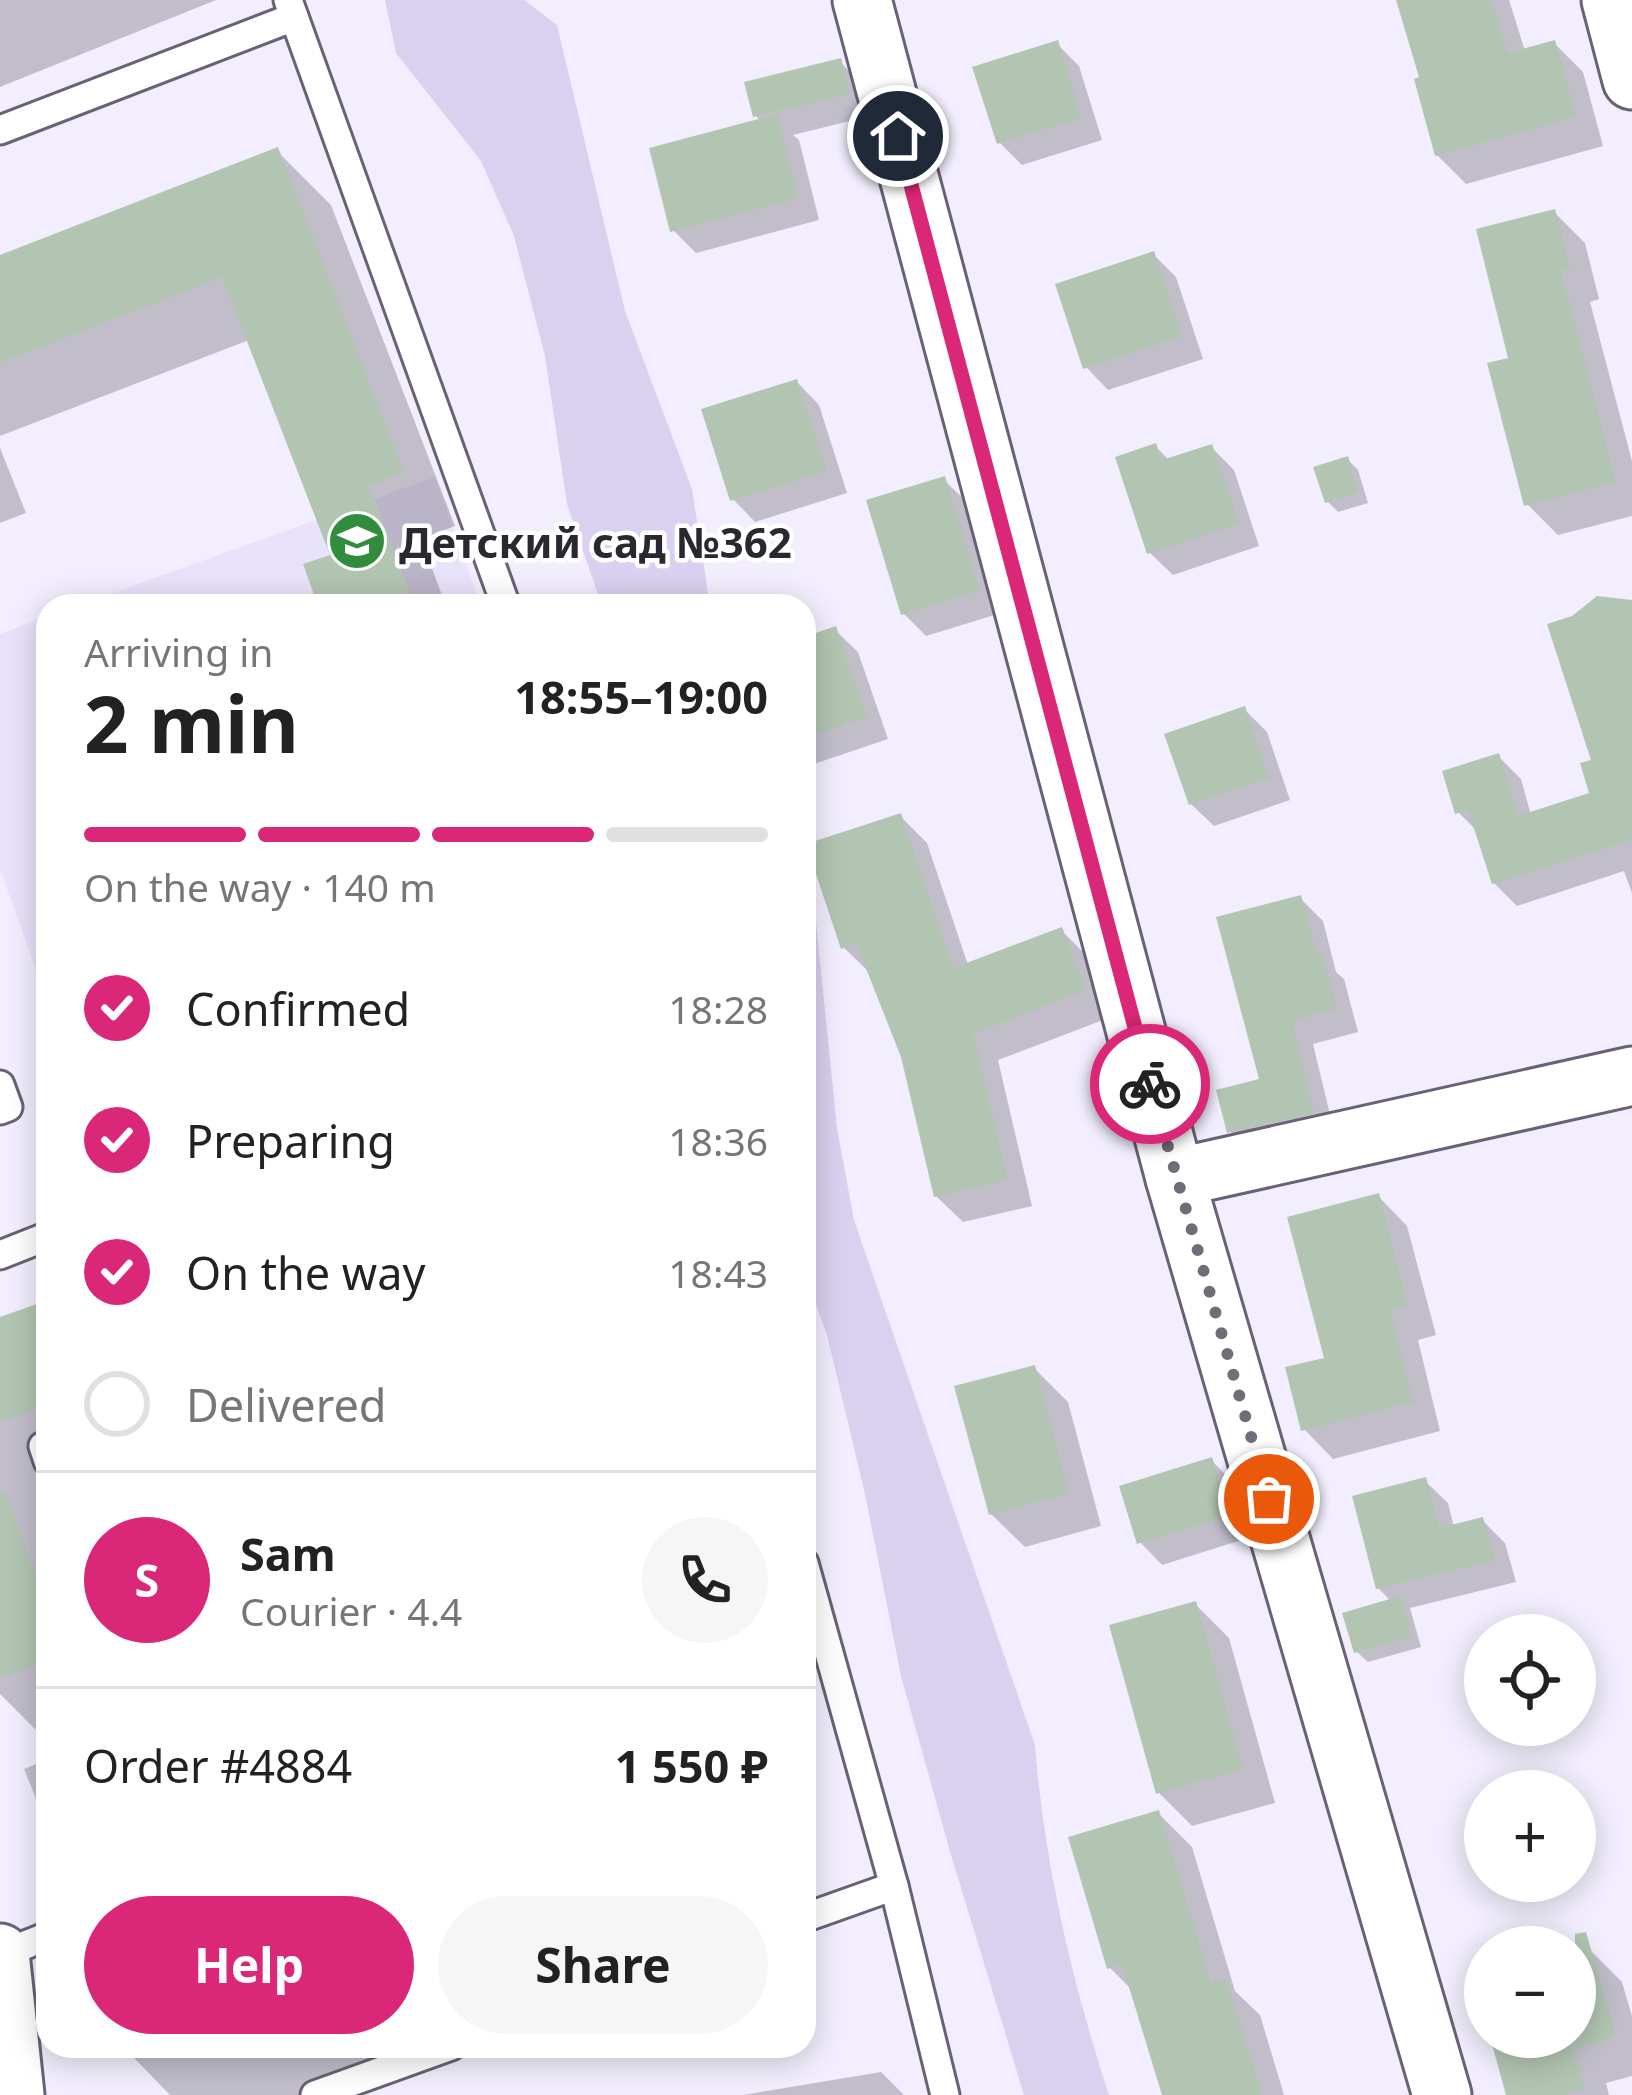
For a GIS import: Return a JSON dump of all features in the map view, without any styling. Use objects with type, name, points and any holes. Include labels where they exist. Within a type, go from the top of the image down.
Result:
[{"type":"street","points":[[862,0],[1175,1178],[1442,2095]]},
{"type":"street","points":[[1611,0],[1632,80]]},
{"type":"street","points":[[1175,1178],[1632,1076]]},
{"type":"street","points":[[0,1954],[15,2095]]},
{"type":"lane","points":[[0,130],[291,9],[502,594]]},
{"type":"lane","points":[[0,1085],[8,1107],[0,1110]]},
{"type":"lane","points":[[0,1255],[36,1241]]},
{"type":"lane","points":[[816,1606],[894,1886],[945,2095]]},
{"type":"lane","points":[[816,1914],[894,1886]]},
{"type":"lane","points":[[0,1954],[36,1940]]},
{"type":"lane","points":[[315,2095],[418,2058]]},
{"type":"shaded area","points":[[385,0],[524,0],[557,25],[625,311],[692,489],[708,594],[598,594],[567,504],[545,356],[514,236],[481,161],[396,53]]},
{"type":"shaded area","name":"Детский сад №362","points":[[435,477],[477,594],[110,594]]},
{"type":"shaded area","points":[[36,620],[36,970],[0,869],[0,634]]},
{"type":"shaded area","points":[[816,922],[837,1128],[854,1220],[1035,1745],[1062,1922],[1109,2095],[1024,2095],[901,1676],[827,1335],[816,1305]]},
{"type":"building","points":[[1396,0],[1491,0],[1508,53],[1555,40],[1576,117],[1435,156],[1414,79],[1419,77]]},
{"type":"building","points":[[1058,40],[1081,118],[997,144],[972,67]]},
{"type":"building","points":[[841,58],[850,94],[753,117],[744,82]]},
{"type":"building","points":[[777,114],[798,198],[670,232],[649,148]]},
{"type":"building","points":[[278,147],[404,472],[369,486],[410,594],[314,594],[303,564],[330,555],[222,277],[0,363],[0,255]]},
{"type":"building","points":[[1555,209],[1570,269],[1561,271],[1616,482],[1524,506],[1487,363],[1508,358],[1476,229]]},
{"type":"building","points":[[1154,251],[1182,336],[1083,369],[1055,284]]},
{"type":"building","points":[[797,379],[827,471],[730,501],[701,409]]},
{"type":"building","points":[[1156,443],[1162,460],[1212,444],[1239,523],[1147,554],[1115,457]]},
{"type":"building","points":[[1348,456],[1359,492],[1325,503],[1313,467]]},
{"type":"building","points":[[945,476],[980,590],[901,615],[866,500]]},
{"type":"building","points":[[1597,596],[1632,600],[1632,840],[1492,884],[1468,810],[1455,814],[1442,771],[1499,753],[1518,816],[1589,793],[1580,763],[1591,760],[1547,624],[1572,616]]},
{"type":"building","points":[[836,626],[867,717],[816,734],[816,633]]},
{"type":"building","points":[[1245,706],[1269,778],[1189,805],[1164,734]]},
{"type":"building","points":[[901,813],[953,968],[1062,927],[1086,990],[973,1034],[1008,1180],[934,1197],[901,1057],[856,943],[841,949],[816,874],[816,841]]},
{"type":"building","points":[[1301,895],[1337,1009],[1292,1021],[1314,1113],[1227,1133],[1216,1090],[1259,1079],[1216,917]]},
{"type":"building","points":[[1379,1193],[1408,1306],[1390,1310],[1413,1402],[1301,1431],[1285,1367],[1324,1358],[1287,1217]]},
{"type":"building","points":[[36,1304],[36,1409],[0,1422],[0,1317]]},
{"type":"building","points":[[1035,1365],[1069,1493],[989,1515],[954,1386]]},
{"type":"building","points":[[1212,1457],[1230,1515],[1137,1544],[1119,1486]]},
{"type":"building","points":[[1426,1477],[1439,1528],[1483,1517],[1495,1560],[1376,1589],[1352,1496]]},
{"type":"building","points":[[5,1491],[36,1577],[36,1665],[0,1678],[0,1492]]},
{"type":"building","points":[[1400,1596],[1412,1637],[1354,1653],[1342,1613]]},
{"type":"building","points":[[1196,1601],[1243,1769],[1156,1794],[1109,1625]]},
{"type":"building","points":[[1159,1810],[1211,1983],[1226,1978],[1262,2095],[1162,2095],[1122,1964],[1107,1969],[1068,1837]]},
{"type":"building","points":[[1596,1967],[1616,2037],[1596,2043]]},
{"type":"building","points":[[1496,2058],[1576,2058],[1585,2088],[1562,2095],[1506,2095]]},
{"type":"way so far","points":[[1150,1084],[1269,1499]]},
{"type":"place","name":"Детский сад №362","points":[[357,541]]},
{"type":"route","points":[[898,136],[1150,1084]]}]
